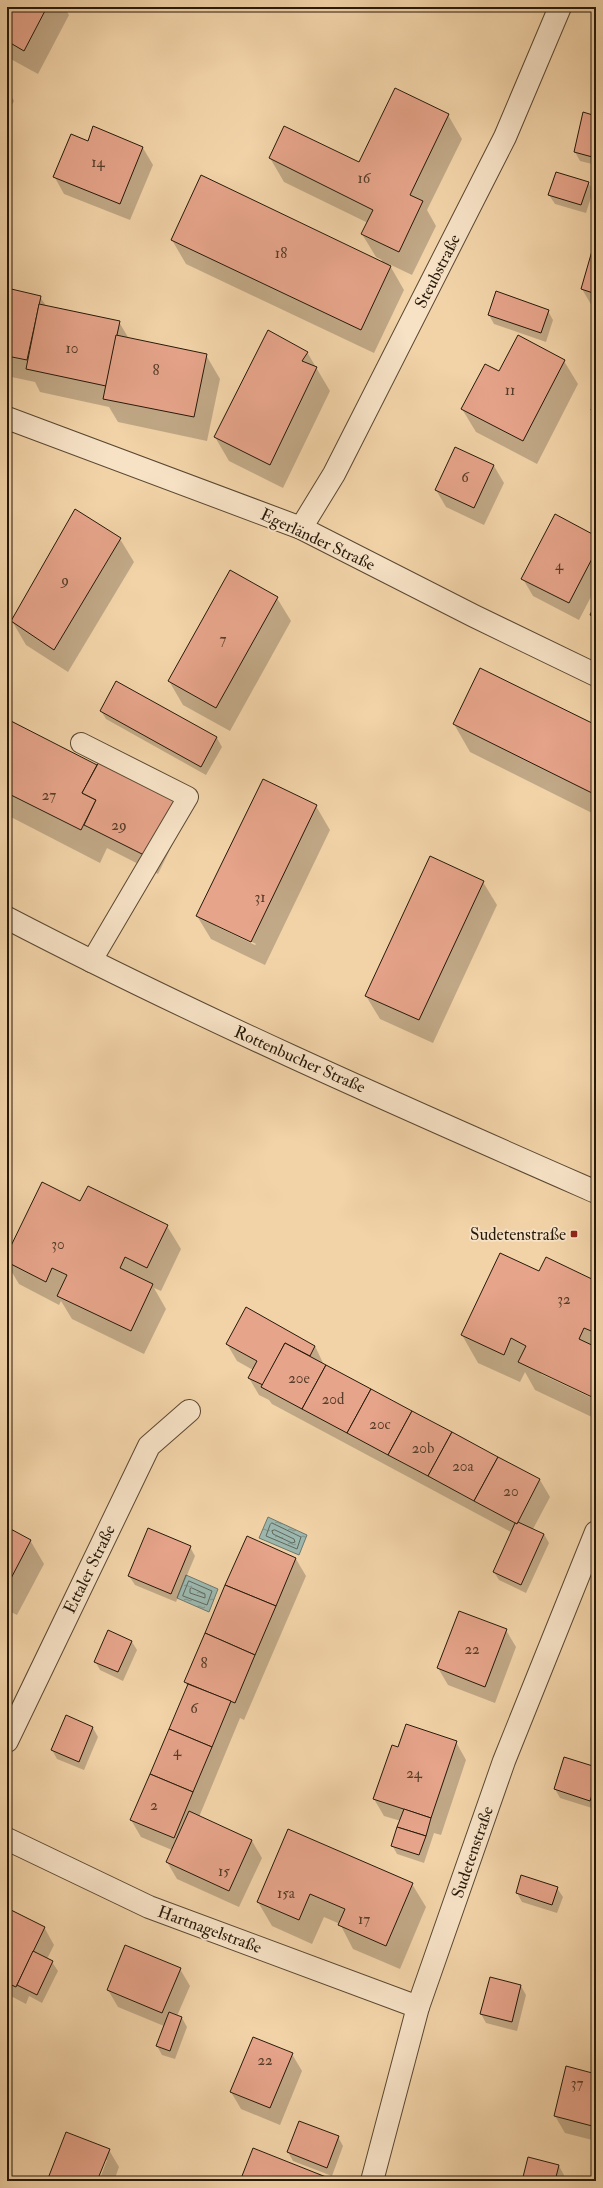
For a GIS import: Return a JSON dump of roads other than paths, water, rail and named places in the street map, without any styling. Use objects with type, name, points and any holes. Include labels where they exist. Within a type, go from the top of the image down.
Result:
[{"type":"street","name":"Steubstraße","points":[[301,528],[334,474],[505,137],[560,7]]},
{"type":"street","name":"Egerländer Straße","points":[[7,418],[301,528],[474,616],[596,675]]},
{"type":"street","name":"Rottenbucher Straße","points":[[7,918],[91,962],[263,1043],[596,1192]]},
{"type":"street","name":"Ettaler Straße","points":[[7,1740],[149,1446],[189,1411]]},
{"type":"street","name":"Sudetenstraße","points":[[372,2181],[418,2007],[504,1761],[596,1532]]},
{"type":"street","name":"Hartnagelstraße","points":[[7,1839],[149,1907],[418,2007]]},
{"type":"lane","points":[[81,743],[188,797],[91,962]]},
{"type":"water","points":[[268,1517],[307,1535],[299,1555],[259,1538]]},
{"type":"water","points":[[186,1575],[218,1589],[209,1612],[177,1598]]},
{"type":"place","name":"Sudetenstraße","points":[[574,1234]]}]
